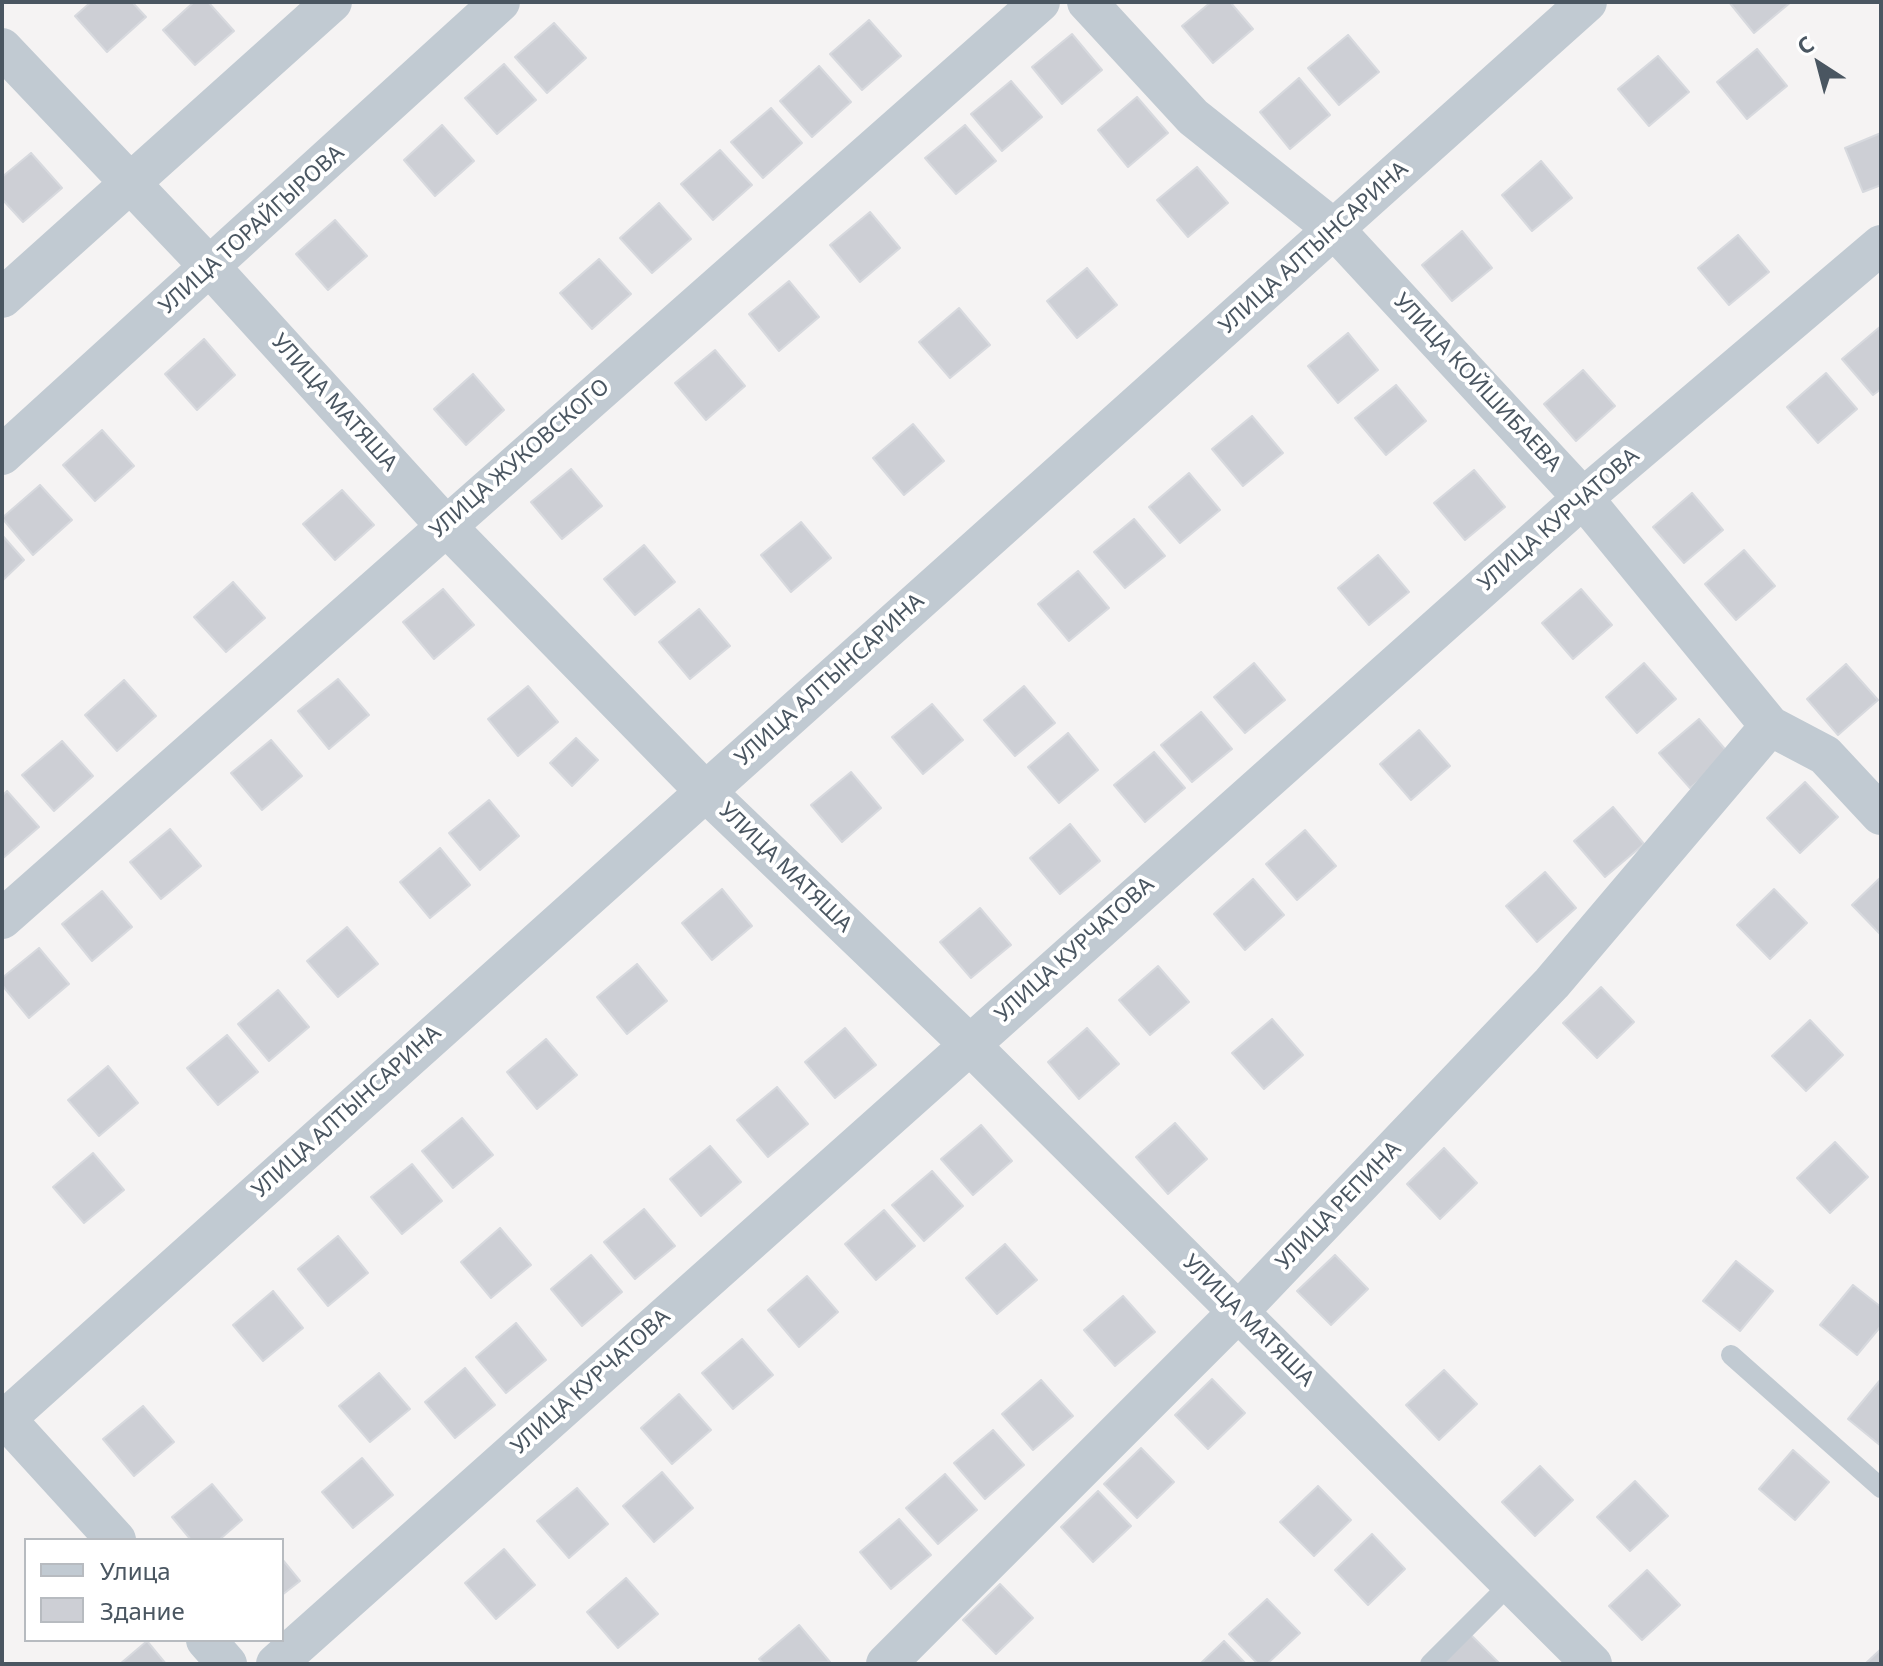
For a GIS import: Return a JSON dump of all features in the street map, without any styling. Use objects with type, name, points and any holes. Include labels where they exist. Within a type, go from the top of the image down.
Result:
[{"type":"street","points":[[2,298],[332,2]]},
{"type":"street","name":"УЛИЦА ТОРАЙГЫРОВА","points":[[2,455],[500,2]]},
{"type":"street","name":"УЛИЦА ЖУКОВСКОГО","points":[[2,919],[1040,2]]},
{"type":"street","name":"УЛИЦА КОЙШИБАЕВА","points":[[1087,2],[1193,117],[1335,230],[1583,498],[1770,726],[1825,755],[1881,815]]},
{"type":"street","name":"УЛИЦА АЛТЫНСАРИНА","points":[[3,1418],[1587,2]]},
{"type":"street","name":"УЛИЦА МАТЯША","points":[[2,48],[211,268],[445,525],[705,791],[969,1044],[1592,1664]]},
{"type":"street","name":"УЛИЦА КУРЧАТОВА","points":[[276,1664],[1583,498],[1881,245]]},
{"type":"street","name":"УЛИЦА РЕПИНА","points":[[886,1664],[1239,1311],[1552,983],[1770,726]]},
{"type":"street","points":[[3,1418],[114,1538]]},
{"type":"street","points":[[208,1642],[227,1664]]},
{"type":"lane","points":[[1731,1355],[1881,1488]]},
{"type":"lane","points":[[1430,1664],[1511,1583]]},
{"type":"building","points":[[91,2],[132,2],[146,17],[107,52],[75,16]]},
{"type":"building","points":[[194,2],[208,2],[234,31],[195,65],[163,30]]},
{"type":"building","points":[[1211,2],[1230,2],[1253,29],[1213,63],[1182,26]]},
{"type":"building","points":[[1729,2],[1791,2],[1754,33]]},
{"type":"building","points":[[869,20],[901,56],[862,90],[830,54]]},
{"type":"building","points":[[554,23],[586,58],[547,93],[515,57]]},
{"type":"building","points":[[1072,34],[1102,70],[1062,104],[1032,67]]},
{"type":"building","points":[[1348,35],[1379,72],[1339,105],[1308,68]]},
{"type":"building","points":[[1757,49],[1787,86],[1747,119],[1717,82]]},
{"type":"building","points":[[1658,56],[1689,92],[1649,126],[1618,89]]},
{"type":"building","points":[[504,64],[536,100],[497,134],[465,98]]},
{"type":"building","points":[[819,66],[851,102],[812,137],[780,101]]},
{"type":"building","points":[[1299,78],[1330,115],[1290,149],[1260,112]]},
{"type":"building","points":[[1011,81],[1042,117],[1002,151],[971,114]]},
{"type":"building","points":[[1137,97],[1168,133],[1128,167],[1098,130]]},
{"type":"building","points":[[771,108],[802,143],[763,178],[731,142]]},
{"type":"building","points":[[442,125],[474,161],[435,196],[404,160]]},
{"type":"building","points":[[965,125],[996,161],[956,194],[925,158]]},
{"type":"building","points":[[1881,133],[1881,185],[1863,192],[1845,148]]},
{"type":"building","points":[[720,150],[752,185],[713,220],[681,184]]},
{"type":"building","points":[[31,153],[62,188],[23,222],[2,199],[2,177]]},
{"type":"building","points":[[1541,161],[1572,198],[1532,231],[1502,195]]},
{"type":"building","points":[[1197,167],[1228,203],[1188,237],[1157,200]]},
{"type":"building","points":[[659,203],[691,239],[652,273],[620,238]]},
{"type":"building","points":[[870,212],[900,248],[860,282],[830,245]]},
{"type":"building","points":[[335,220],[367,256],[328,290],[296,254]]},
{"type":"building","points":[[1462,231],[1492,268],[1452,301],[1422,265]]},
{"type":"building","points":[[1738,235],[1769,272],[1729,305],[1698,268]]},
{"type":"building","points":[[599,259],[631,294],[592,329],[560,293]]},
{"type":"building","points":[[1087,268],[1117,305],[1077,338],[1047,301]]},
{"type":"building","points":[[789,281],[819,317],[779,351],[749,314]]},
{"type":"building","points":[[959,308],[990,345],[950,378],[919,342]]},
{"type":"building","points":[[1881,326],[1881,389],[1873,395],[1842,359]]},
{"type":"building","points":[[1348,333],[1378,370],[1338,403],[1308,366]]},
{"type":"building","points":[[204,339],[235,375],[197,410],[165,374]]},
{"type":"building","points":[[715,350],[745,386],[706,420],[675,383]]},
{"type":"building","points":[[1583,370],[1615,406],[1576,441],[1544,404]]},
{"type":"building","points":[[1826,373],[1857,409],[1818,443],[1787,407]]},
{"type":"building","points":[[473,374],[504,410],[466,445],[434,409]]},
{"type":"building","points":[[1396,385],[1426,421],[1386,455],[1355,418]]},
{"type":"building","points":[[1252,416],[1283,453],[1243,486],[1212,449]]},
{"type":"building","points":[[913,424],[944,461],[904,495],[873,458]]},
{"type":"building","points":[[102,430],[134,466],[95,501],[63,465]]},
{"type":"building","points":[[571,469],[602,506],[562,539],[531,502]]},
{"type":"building","points":[[1474,470],[1505,507],[1465,540],[1434,503]]},
{"type":"building","points":[[1189,473],[1220,510],[1180,543],[1149,507]]},
{"type":"building","points":[[40,485],[72,520],[33,555],[2,518]]},
{"type":"building","points":[[342,490],[374,525],[335,560],[303,524]]},
{"type":"building","points":[[1692,493],[1723,530],[1684,563],[1653,527]]},
{"type":"building","points":[[1134,519],[1165,556],[1125,588],[1094,552]]},
{"type":"building","points":[[801,522],[831,558],[791,592],[761,555]]},
{"type":"building","points":[[2,535],[24,560],[2,581]]},
{"type":"building","points":[[644,545],[675,582],[635,615],[604,579]]},
{"type":"building","points":[[1744,550],[1775,586],[1736,620],[1705,584]]},
{"type":"building","points":[[1378,555],[1409,592],[1369,625],[1338,588]]},
{"type":"building","points":[[1078,571],[1109,608],[1069,641],[1038,604]]},
{"type":"building","points":[[233,582],[265,618],[226,652],[194,617]]},
{"type":"building","points":[[443,589],[474,625],[434,659],[403,622]]},
{"type":"building","points":[[1581,589],[1612,625],[1573,659],[1542,623]]},
{"type":"building","points":[[699,609],[730,646],[690,679],[659,642]]},
{"type":"building","points":[[1254,663],[1285,700],[1245,733],[1214,697]]},
{"type":"building","points":[[1644,663],[1676,699],[1637,733],[1606,697]]},
{"type":"building","points":[[1846,664],[1878,700],[1838,735],[1807,699]]},
{"type":"building","points":[[338,679],[369,715],[329,749],[298,711]]},
{"type":"building","points":[[124,680],[156,716],[117,751],[85,715]]},
{"type":"building","points":[[528,686],[558,722],[518,756],[488,719]]},
{"type":"building","points":[[1024,686],[1055,723],[1015,756],[984,720]]},
{"type":"building","points":[[932,704],[963,740],[923,774],[892,737]]},
{"type":"building","points":[[1201,712],[1232,749],[1192,782],[1161,745]]},
{"type":"building","points":[[1699,719],[1730,755],[1690,788],[1659,753]]},
{"type":"building","points":[[1419,730],[1450,766],[1411,800],[1380,764]]},
{"type":"building","points":[[1068,733],[1098,770],[1059,803],[1028,767]]},
{"type":"building","points":[[576,738],[598,760],[572,786],[550,763]]},
{"type":"building","points":[[271,740],[302,776],[262,810],[231,773]]},
{"type":"building","points":[[62,741],[93,776],[54,811],[22,775]]},
{"type":"building","points":[[1154,752],[1185,788],[1145,822],[1114,785]]},
{"type":"building","points":[[851,772],[881,808],[842,842],[811,805]]},
{"type":"building","points":[[1805,782],[1838,817],[1800,853],[1767,818]]},
{"type":"building","points":[[7,791],[39,827],[2,859],[2,796]]},
{"type":"building","points":[[489,800],[519,836],[480,870],[449,833]]},
{"type":"building","points":[[1613,807],[1644,844],[1605,877],[1574,841]]},
{"type":"building","points":[[1070,824],[1100,861],[1060,894],[1030,858]]},
{"type":"building","points":[[170,829],[201,866],[161,899],[130,862]]},
{"type":"building","points":[[1305,830],[1336,866],[1297,900],[1266,864]]},
{"type":"building","points":[[440,848],[470,885],[430,918],[400,882]]},
{"type":"building","points":[[1545,872],[1576,908],[1537,942],[1506,906]]},
{"type":"building","points":[[1881,877],[1881,935],[1852,905]]},
{"type":"building","points":[[1253,879],[1284,915],[1245,950],[1214,914]]},
{"type":"building","points":[[722,889],[752,926],[712,960],[682,923]]},
{"type":"building","points":[[1774,889],[1807,923],[1770,959],[1737,925]]},
{"type":"building","points":[[102,891],[132,927],[92,961],[62,924]]},
{"type":"building","points":[[980,908],[1011,945],[971,978],[940,942]]},
{"type":"building","points":[[347,927],[378,964],[338,997],[307,961]]},
{"type":"building","points":[[39,948],[69,984],[29,1018],[2,985],[2,978]]},
{"type":"building","points":[[637,964],[667,1001],[627,1034],[597,997]]},
{"type":"building","points":[[1158,966],[1189,1002],[1150,1035],[1119,1000]]},
{"type":"building","points":[[1601,987],[1634,1022],[1597,1058],[1563,1023]]},
{"type":"building","points":[[278,990],[309,1027],[269,1061],[238,1024]]},
{"type":"building","points":[[1272,1019],[1303,1055],[1264,1089],[1232,1053]]},
{"type":"building","points":[[1810,1020],[1843,1055],[1806,1091],[1772,1056]]},
{"type":"building","points":[[845,1028],[876,1065],[835,1098],[805,1062]]},
{"type":"building","points":[[1087,1028],[1119,1064],[1079,1099],[1048,1062]]},
{"type":"building","points":[[227,1035],[258,1072],[218,1105],[187,1068]]},
{"type":"building","points":[[546,1039],[577,1075],[537,1109],[507,1072]]},
{"type":"building","points":[[108,1066],[138,1103],[99,1136],[68,1100]]},
{"type":"building","points":[[777,1087],[808,1124],[768,1157],[737,1120]]},
{"type":"building","points":[[462,1118],[493,1155],[453,1188],[422,1151]]},
{"type":"building","points":[[1175,1123],[1207,1159],[1168,1194],[1136,1157]]},
{"type":"building","points":[[981,1125],[1012,1161],[973,1195],[941,1159]]},
{"type":"building","points":[[1835,1142],[1868,1177],[1830,1213],[1797,1178]]},
{"type":"building","points":[[710,1146],[741,1182],[701,1216],[670,1179]]},
{"type":"building","points":[[1444,1148],[1477,1183],[1440,1219],[1407,1184]]},
{"type":"building","points":[[93,1153],[124,1190],[84,1223],[53,1187]]},
{"type":"building","points":[[412,1164],[442,1201],[402,1234],[371,1197]]},
{"type":"building","points":[[932,1171],[963,1206],[924,1241],[892,1205]]},
{"type":"building","points":[[644,1209],[675,1246],[635,1279],[604,1242]]},
{"type":"building","points":[[884,1210],[915,1246],[876,1280],[845,1244]]},
{"type":"building","points":[[500,1228],[531,1265],[491,1298],[461,1262]]},
{"type":"building","points":[[338,1236],[368,1273],[328,1306],[298,1269]]},
{"type":"building","points":[[1005,1244],[1037,1280],[997,1314],[966,1278]]},
{"type":"building","points":[[591,1255],[622,1292],[582,1326],[551,1289]]},
{"type":"building","points":[[1335,1255],[1368,1289],[1331,1325],[1297,1291]]},
{"type":"building","points":[[1736,1261],[1773,1291],[1740,1331],[1703,1301]]},
{"type":"building","points":[[807,1276],[838,1312],[799,1347],[768,1310]]},
{"type":"building","points":[[1853,1285],[1881,1307],[1881,1326],[1857,1355],[1820,1325]]},
{"type":"building","points":[[273,1291],[303,1328],[263,1361],[233,1325]]},
{"type":"building","points":[[1123,1296],[1155,1332],[1115,1366],[1084,1330]]},
{"type":"building","points":[[516,1323],[546,1360],[506,1393],[476,1357]]},
{"type":"building","points":[[742,1339],[773,1375],[733,1409],[702,1373]]},
{"type":"building","points":[[465,1368],[495,1405],[455,1438],[425,1402]]},
{"type":"building","points":[[1444,1370],[1477,1404],[1439,1440],[1406,1405]]},
{"type":"building","points":[[379,1373],[410,1409],[370,1442],[339,1406]]},
{"type":"building","points":[[1212,1379],[1245,1413],[1208,1449],[1175,1415]]},
{"type":"building","points":[[1881,1379],[1881,1446],[1848,1419]]},
{"type":"building","points":[[1041,1380],[1073,1416],[1033,1450],[1002,1414]]},
{"type":"building","points":[[679,1394],[711,1430],[672,1464],[641,1428]]},
{"type":"building","points":[[143,1406],[174,1442],[134,1476],[103,1439]]},
{"type":"building","points":[[993,1430],[1024,1465],[985,1499],[954,1463]]},
{"type":"building","points":[[1141,1448],[1174,1482],[1137,1518],[1104,1484]]},
{"type":"building","points":[[1793,1450],[1829,1482],[1795,1520],[1759,1489]]},
{"type":"building","points":[[362,1458],[393,1495],[353,1528],[322,1492]]},
{"type":"building","points":[[1540,1466],[1573,1500],[1535,1536],[1502,1502]]},
{"type":"building","points":[[662,1472],[693,1508],[654,1542],[623,1506]]},
{"type":"building","points":[[945,1474],[977,1510],[938,1544],[906,1508]]},
{"type":"building","points":[[1635,1481],[1668,1516],[1630,1551],[1597,1517]]},
{"type":"building","points":[[212,1484],[242,1520],[221,1538],[189,1538],[172,1517]]},
{"type":"building","points":[[1318,1486],[1351,1520],[1314,1556],[1280,1522]]},
{"type":"building","points":[[577,1488],[608,1524],[569,1558],[537,1521]]},
{"type":"building","points":[[1098,1491],[1131,1526],[1093,1562],[1061,1527]]},
{"type":"building","points":[[899,1519],[931,1555],[891,1589],[860,1552]]},
{"type":"building","points":[[1372,1534],[1405,1569],[1368,1605],[1335,1570]]},
{"type":"building","points":[[504,1549],[535,1585],[496,1619],[465,1583]]},
{"type":"building","points":[[284,1561],[300,1581],[284,1593]]},
{"type":"building","points":[[1647,1570],[1680,1605],[1642,1640],[1609,1606]]},
{"type":"building","points":[[626,1578],[658,1614],[618,1648],[587,1612]]},
{"type":"building","points":[[1000,1584],[1033,1618],[996,1654],[963,1620]]},
{"type":"building","points":[[1267,1599],[1300,1633],[1267,1664],[1258,1664],[1229,1634]]},
{"type":"building","points":[[799,1625],[830,1662],[764,1664],[759,1659]]},
{"type":"building","points":[[1471,1635],[1500,1664],[1441,1664]]},
{"type":"building","points":[[1224,1641],[1246,1664],[1200,1664]]},
{"type":"building","points":[[148,1642],[166,1664],[120,1664]]},
{"type":"building","points":[[1881,1649],[1881,1664],[1865,1664]]}]
